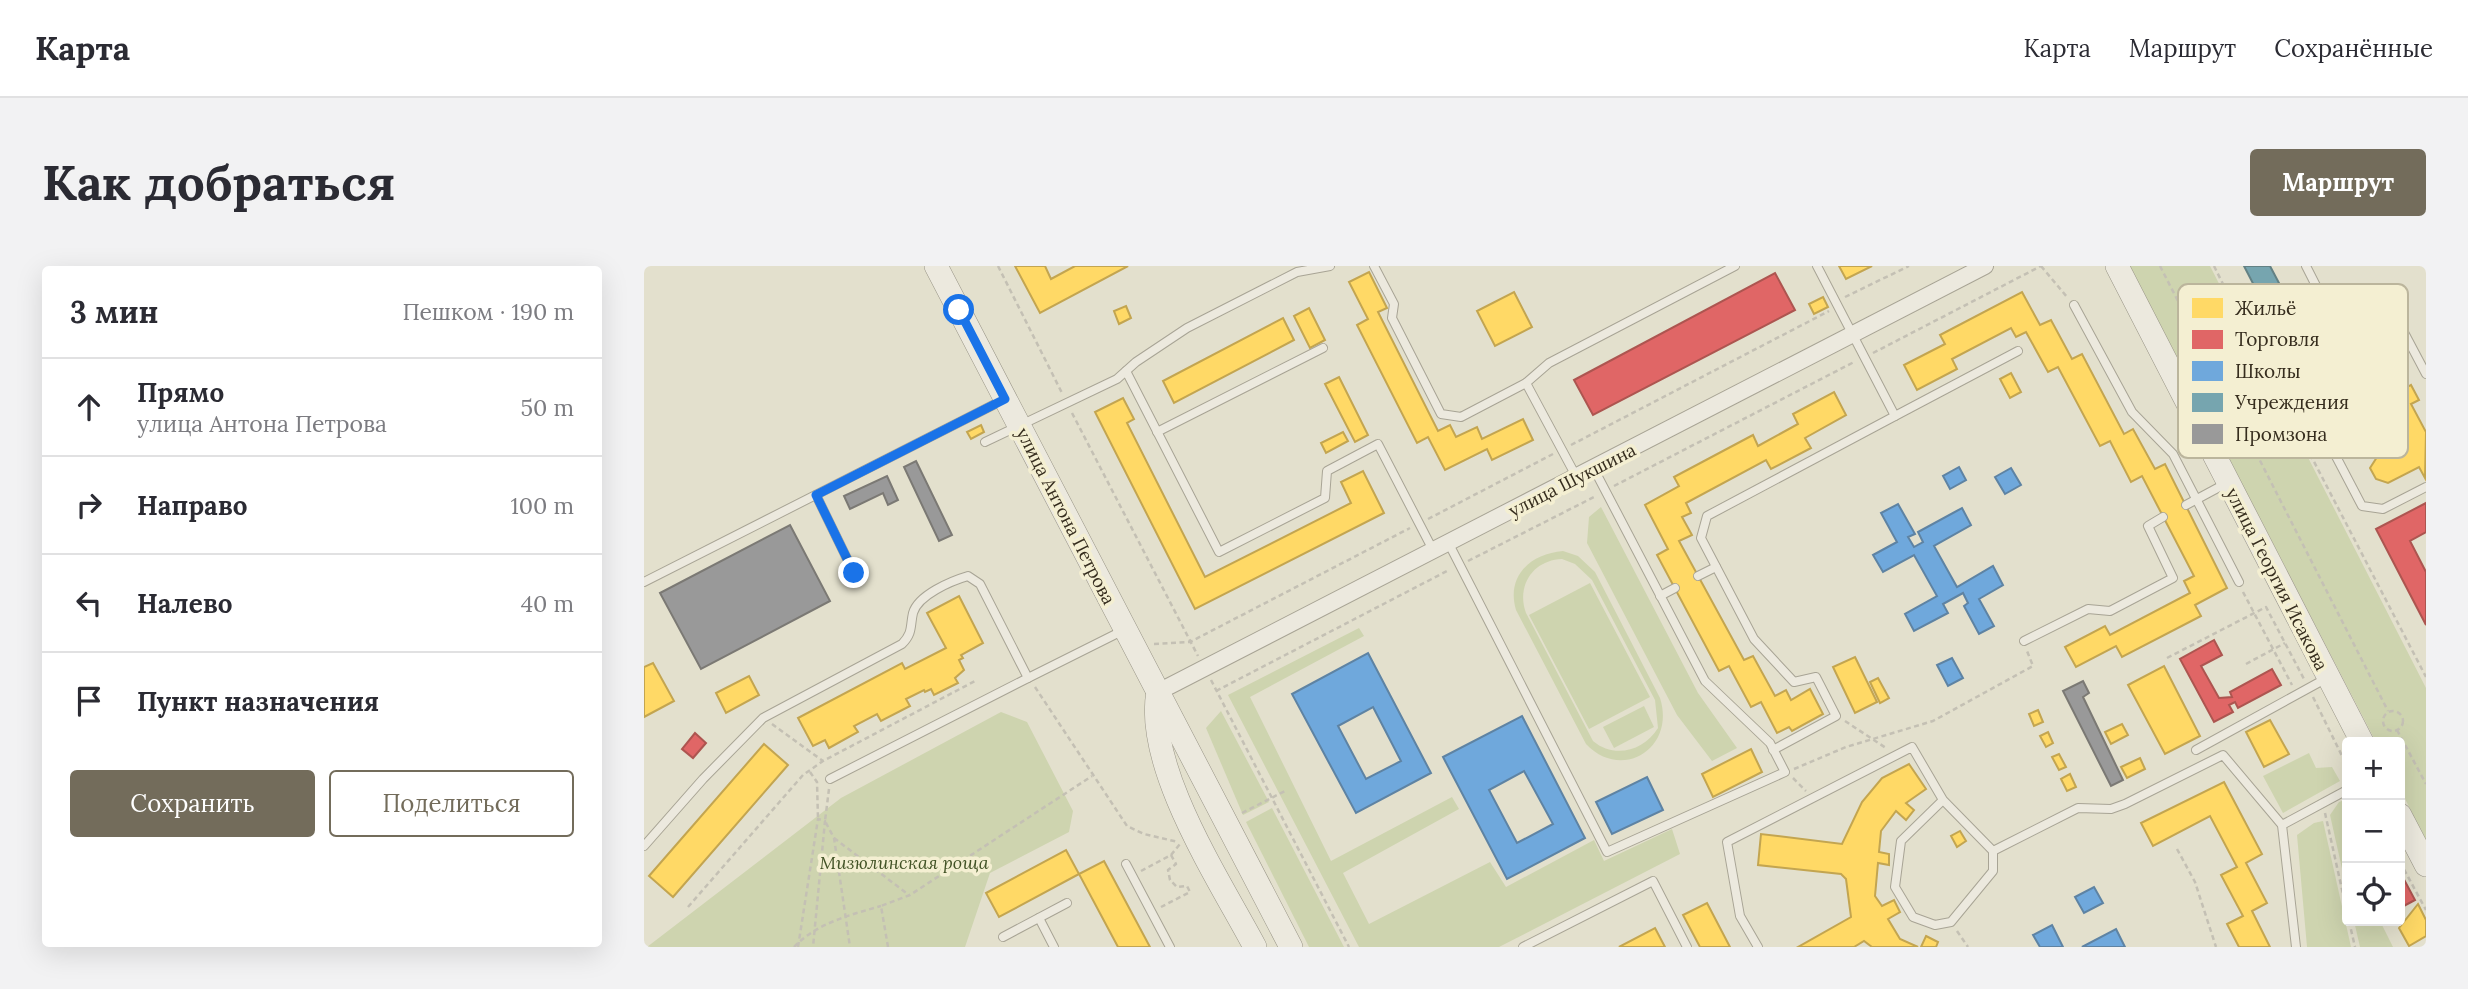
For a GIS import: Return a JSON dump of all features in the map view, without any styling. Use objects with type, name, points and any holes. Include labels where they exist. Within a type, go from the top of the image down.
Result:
[{"type":"street","name":"улица Антона Петрова","points":[[936,266],[1291,947]]},
{"type":"street","name":"улица Шукшина","points":[[1158,692],[1594,470],[1985,266]]},
{"type":"street","name":"улица Георгия Исакова","points":[[2117,266],[2178,384]]},
{"type":"street","name":"улица Георгия Исакова","points":[[2216,458],[2318,683],[2358,737]]},
{"type":"street","points":[[1158,692],[1154,711],[1158,742],[1171,781],[1255,947]]},
{"type":"street","points":[[2405,825],[2426,865]]},
{"type":"lane","points":[[985,442],[1117,380],[1187,328],[1297,272],[1330,266]]},
{"type":"lane","points":[[1374,266],[1394,304],[1392,318],[1441,414],[1461,417],[1527,383],[1549,363],[1735,266]]},
{"type":"lane","points":[[1817,266],[1895,416]]},
{"type":"lane","points":[[2306,266],[2315,284]]},
{"type":"lane","points":[[2074,304],[2132,412],[2173,454],[2239,582]]},
{"type":"lane","points":[[2408,340],[2426,374]]},
{"type":"lane","points":[[1157,432],[1324,348]]},
{"type":"lane","points":[[1773,750],[1836,716],[1816,677],[1794,682],[1754,639],[1701,538],[1707,516],[2018,351]]},
{"type":"lane","points":[[1126,371],[1219,552],[1325,498],[1327,471],[1378,444],[1434,552]]},
{"type":"lane","points":[[1527,383],[1577,478]]},
{"type":"lane","points":[[644,582],[1005,399]]},
{"type":"lane","points":[[2337,458],[2362,506],[2383,509],[2426,487]]},
{"type":"lane","points":[[1449,544],[1607,852],[1785,772],[1770,743],[1706,681],[1594,470]]},
{"type":"lane","points":[[2186,505],[2228,483]]},
{"type":"lane","points":[[816,495],[854,573]]},
{"type":"lane","points":[[2024,641],[2088,609],[2110,611],[2173,578],[2148,526],[2163,517]]},
{"type":"lane","points":[[1698,576],[1716,567]]},
{"type":"lane","points":[[644,846],[703,779],[763,718],[902,644],[910,636],[914,612],[922,600],[968,576],[980,584],[1028,678]]},
{"type":"lane","points":[[1660,596],[1675,588]]},
{"type":"lane","points":[[830,779],[1125,629]]},
{"type":"lane","points":[[2196,750],[2318,683]]},
{"type":"lane","points":[[1758,947],[1740,916],[1727,842],[1912,747],[1943,800],[1993,851],[1993,872],[1951,922],[1935,925],[1913,917],[1895,887],[1901,841],[1943,800]]},
{"type":"lane","points":[[1993,851],[2078,808],[2118,806],[2223,755],[2282,825],[2296,947]]},
{"type":"lane","points":[[2282,825],[2342,793]]},
{"type":"lane","points":[[1126,864],[1170,947]]},
{"type":"lane","points":[[1523,947],[1653,881],[1687,947]]},
{"type":"lane","points":[[1003,937],[1068,903]]},
{"type":"lane","points":[[1039,918],[1054,947]]},
{"type":"path","points":[[999,266],[1067,404],[1349,947]]},
{"type":"path","points":[[1136,651],[1154,644],[1191,642],[1909,266]]},
{"type":"path","points":[[1216,691],[2041,266],[2074,304]]},
{"type":"path","points":[[2160,266],[2178,301]]},
{"type":"path","points":[[2214,266],[2223,284]]},
{"type":"path","points":[[2259,458],[2388,711]]},
{"type":"path","points":[[2312,458],[2426,677]]},
{"type":"path","points":[[2239,582],[2297,694]]},
{"type":"path","points":[[2167,658],[2266,607],[2285,643],[2318,683],[2342,752]]},
{"type":"path","points":[[1785,772],[1873,739],[1933,721],[2033,666],[2024,641]]},
{"type":"path","points":[[2246,664],[2285,643]]},
{"type":"path","points":[[1028,678],[1062,724],[1092,776],[1127,826],[1165,841],[1182,842]]},
{"type":"path","points":[[2388,711],[2398,711],[2402,716],[2402,726],[2397,730],[2390,731],[2384,727],[2383,716],[2388,711]]},
{"type":"path","points":[[1836,716],[1896,755]]},
{"type":"path","points":[[763,718],[823,761]]},
{"type":"path","points":[[2397,730],[2426,783]]},
{"type":"path","points":[[797,946],[818,819],[817,782],[810,770]]},
{"type":"path","points":[[1785,772],[1802,784],[1810,799]]},
{"type":"path","points":[[797,946],[815,930],[845,916],[910,895],[1092,776]]},
{"type":"path","points":[[813,947],[830,779]]},
{"type":"path","points":[[2322,803],[2342,890]]},
{"type":"path","points":[[818,819],[825,821],[834,838],[850,947]]},
{"type":"path","points":[[834,838],[910,895]]},
{"type":"path","points":[[2177,849],[2195,882],[2216,947]]},
{"type":"path","points":[[1132,876],[1171,855],[1175,864],[1168,870],[1170,880],[1177,887],[1187,886],[1190,892],[1152,912]]},
{"type":"path","points":[[2401,863],[2426,910]]},
{"type":"path","points":[[881,906],[888,947]]},
{"type":"path","points":[[1951,922],[1968,947]]},
{"type":"path","points":[[2350,926],[2355,947]]},
{"type":"green space","points":[[2129,266],[2210,266],[2219,284],[2178,284],[2178,360]]},
{"type":"green space","points":[[2229,458],[2308,458],[2426,688],[2426,840],[2405,799],[2405,737],[2373,737]]},
{"type":"green space","points":[[1601,507],[1698,693],[1737,748],[1712,761],[1677,715],[1587,543],[1589,517]]},
{"type":"green space","points":[[1563,551],[1578,556],[1595,572],[1660,698],[1663,716],[1660,732],[1653,745],[1642,754],[1615,760],[1600,755],[1586,744],[1516,610],[1514,587],[1518,577],[1531,562]],"holes":[[[1562,559],[1575,564],[1592,580],[1655,700],[1658,728],[1645,742],[1628,750],[1610,750],[1593,741],[1523,603],[1525,584],[1535,569],[1552,560]]]},
{"type":"green space","points":[[1590,583],[1650,697],[1589,729],[1529,615]]},
{"type":"green space","points":[[1359,628],[1364,636],[1250,697],[1331,861],[1452,797],[1459,809],[1343,873],[1369,924],[1490,862],[1506,887],[1594,840],[1604,861],[1672,829],[1680,854],[1499,947],[1359,947],[1228,695]]},
{"type":"green space","points":[[1644,706],[1654,727],[1614,748],[1603,727]]},
{"type":"green space","points":[[1221,711],[1269,802],[1243,815],[1206,728]]},
{"type":"green space","name":"Мизюлинская роща","points":[[1001,712],[1027,722],[1073,811],[1069,832],[990,873],[965,947],[647,947],[841,798]]},
{"type":"green space","points":[[2309,753],[2316,768],[2332,767],[2340,781],[2283,813],[2263,776]]},
{"type":"green space","points":[[2342,801],[2342,869],[2330,815]]},
{"type":"green space","points":[[1272,808],[1344,947],[1309,947],[1246,822]]},
{"type":"green space","points":[[2323,821],[2342,906],[2342,926],[2346,926],[2351,947],[2307,947],[2297,835],[2314,823]]},
{"type":"green space","points":[[2355,926],[2382,926],[2393,947],[2360,947]]},
{"type":"building: Жильё","points":[[1015,266],[1045,266],[1051,279],[1075,266],[1128,266],[1040,313]]},
{"type":"building: Жильё","points":[[1839,266],[1872,266],[1846,279]]},
{"type":"building: Жильё","points":[[1369,272],[1387,308],[1378,312],[1438,431],[1450,425],[1456,437],[1477,427],[1482,439],[1523,419],[1533,440],[1492,460],[1487,449],[1445,470],[1428,437],[1417,443],[1357,325],[1368,319],[1349,282]]},
{"type":"building: Жильё","points":[[1514,292],[1532,327],[1495,346],[1477,311]]},
{"type":"building: Жильё","points":[[2022,292],[2040,325],[2051,320],[2072,359],[2082,354],[2124,434],[2133,429],[2155,469],[2165,464],[2227,588],[2195,605],[2201,616],[2122,657],[2116,646],[2076,667],[2065,647],[2105,626],[2110,635],[2190,593],[2184,581],[2194,576],[2142,476],[2131,482],[2110,441],[2100,446],[2058,367],[2048,372],[2026,332],[2016,337],[2011,328],[1952,359],[1957,369],[1917,390],[1904,365],[1945,344],[1940,335]]},
{"type":"building: Жильё","points":[[1823,297],[1828,307],[1814,314],[1809,304]]},
{"type":"building: Жильё","points":[[1126,306],[1131,318],[1119,324],[1114,311]]},
{"type":"building: Жильё","points":[[1309,308],[1325,340],[1310,348],[1294,316]]},
{"type":"building: Жильё","points":[[1283,318],[1294,340],[1174,403],[1163,381]]},
{"type":"building: Жильё","points":[[2011,373],[2021,392],[2010,398],[2000,379]]},
{"type":"building: Жильё","points":[[1339,377],[1368,435],[1355,442],[1325,384]]},
{"type":"building: Жильё","points":[[2411,385],[2419,400],[2411,404],[2426,432],[2425,478],[2419,467],[2388,483],[2376,479],[2370,468],[2376,458],[2408,458],[2408,387]]},
{"type":"building: Жильё","points":[[1834,392],[1846,415],[1805,438],[1811,448],[1771,469],[1766,460],[1686,503],[1691,513],[1682,517],[1692,535],[1679,541],[1744,660],[1753,656],[1775,696],[1786,690],[1791,700],[1810,689],[1823,714],[1792,731],[1789,727],[1777,733],[1761,702],[1751,707],[1729,666],[1719,671],[1657,555],[1668,549],[1645,505],[1679,486],[1674,477],[1753,435],[1758,446],[1798,424],[1793,414]]},
{"type":"building: Жильё","points":[[1123,398],[1134,419],[1127,423],[1205,577],[1351,503],[1341,482],[1363,471],[1384,513],[1195,609],[1095,412]]},
{"type":"building: Жильё","points":[[981,425],[984,432],[971,439],[967,432]]},
{"type":"building: Жильё","points":[[1343,432],[1348,441],[1326,453],[1321,443]]},
{"type":"building: Жильё","points":[[959,596],[983,643],[961,655],[963,658],[959,660],[964,670],[955,678],[958,683],[934,695],[931,689],[925,692],[924,690],[906,699],[910,706],[881,721],[877,714],[854,726],[858,732],[829,748],[825,740],[813,746],[798,718],[902,663],[905,669],[946,648],[927,613]]},
{"type":"building: Жильё","points":[[1855,657],[1877,702],[1855,713],[1833,667]]},
{"type":"building: Жильё","points":[[653,663],[674,701],[644,717],[644,667]]},
{"type":"building: Жильё","points":[[2164,666],[2200,736],[2165,754],[2128,685]]},
{"type":"building: Жильё","points":[[749,676],[759,695],[726,713],[716,693]]},
{"type":"building: Жильё","points":[[1878,678],[1889,698],[1880,703],[1870,682]]},
{"type":"building: Жильё","points":[[2038,710],[2043,722],[2034,726],[2029,714]]},
{"type":"building: Жильё","points":[[2270,720],[2289,754],[2264,767],[2246,732]]},
{"type":"building: Жильё","points":[[2122,724],[2128,735],[2111,744],[2105,732]]},
{"type":"building: Жильё","points":[[2048,732],[2053,743],[2046,747],[2040,736]]},
{"type":"building: Жильё","points":[[764,744],[788,765],[673,897],[649,876]]},
{"type":"building: Жильё","points":[[1751,749],[1762,772],[1713,797],[1702,774]]},
{"type":"building: Жильё","points":[[2059,754],[2066,767],[2059,770],[2052,757]]},
{"type":"building: Жильё","points":[[2140,758],[2145,769],[2127,778],[2121,767]]},
{"type":"building: Жильё","points":[[1909,764],[1926,789],[1906,803],[1914,810],[1906,820],[1896,811],[1881,831],[1879,852],[1889,854],[1889,865],[1878,863],[1875,896],[1882,906],[1894,900],[1900,912],[1888,919],[1900,939],[1918,947],[1872,947],[1864,941],[1854,947],[1798,947],[1851,917],[1846,879],[1841,874],[1758,865],[1761,834],[1842,844],[1862,802],[1882,778]]},
{"type":"building: Жильё","points":[[2070,774],[2076,787],[2067,791],[2061,779]]},
{"type":"building: Жильё","points":[[2224,782],[2262,854],[2246,863],[2267,903],[2252,911],[2270,947],[2239,947],[2227,924],[2243,916],[2221,875],[2237,867],[2210,816],[2153,846],[2141,823]]},
{"type":"building: Жильё","points":[[1960,831],[1966,841],[1957,847],[1951,836]]},
{"type":"building: Жильё","points":[[1066,850],[1079,874],[999,917],[986,893]]},
{"type":"building: Жильё","points":[[1104,861],[1150,947],[1118,947],[1079,874]]},
{"type":"building: Жильё","points":[[1707,903],[1730,947],[1700,947],[1683,915]]},
{"type":"building: Жильё","points":[[2418,904],[2426,920],[2426,936],[2409,946],[2399,928],[2405,926],[2405,920]]},
{"type":"building: Жильё","points":[[1655,928],[1665,947],[1619,947]]},
{"type":"building: Жильё","points":[[1926,936],[1938,942],[1936,947],[1921,947]]},
{"type":"building: Торговля","points":[[1775,273],[1795,310],[1593,415],[1574,380]]},
{"type":"building: Торговля","points":[[2426,503],[2426,532],[2410,541],[2426,572],[2426,625],[2376,529]]},
{"type":"building: Торговля","points":[[2214,640],[2222,655],[2201,666],[2219,698],[2232,697],[2230,692],[2272,669],[2281,685],[2238,708],[2235,702],[2229,705],[2233,712],[2214,722],[2180,659]]},
{"type":"building: Торговля","points":[[695,733],[706,743],[693,758],[682,749]]},
{"type":"building: Торговля","points":[[2405,881],[2415,900],[2405,905]]},
{"type":"building: Школы","points":[[1959,467],[1966,480],[1950,489],[1943,476]]},
{"type":"building: Школы","points":[[2011,468],[2021,485],[2005,494],[1995,477]]},
{"type":"building: Школы","points":[[1898,504],[1915,534],[1908,537],[1914,547],[1923,542],[1918,532],[1962,508],[1971,525],[1934,546],[1957,587],[1993,566],[2003,585],[1979,599],[1994,626],[1979,634],[1964,606],[1968,603],[1963,593],[1943,604],[1948,613],[1914,631],[1905,614],[1937,596],[1914,555],[1883,572],[1873,555],[1897,542],[1881,513]]},
{"type":"building: Школы","points":[[1368,653],[1431,773],[1356,813],[1292,694]],"holes":[[[1373,707],[1401,761],[1366,779],[1338,726]]]},
{"type":"building: Школы","points":[[1952,658],[1963,678],[1948,686],[1937,665]]},
{"type":"building: Школы","points":[[1522,716],[1585,838],[1507,879],[1443,757]],"holes":[[[1524,771],[1553,824],[1517,843],[1489,790]]]},
{"type":"building: Школы","points":[[1647,777],[1663,810],[1612,834],[1596,802]]},
{"type":"building: Школы","points":[[2094,887],[2103,903],[2084,913],[2075,897]]},
{"type":"building: Школы","points":[[2052,925],[2063,947],[2040,947],[2033,935]]},
{"type":"building: Школы","points":[[2116,929],[2125,947],[2082,947]]},
{"type":"building: Учреждения","points":[[2244,266],[2270,266],[2280,284],[2253,284]]},
{"type":"building: Промзона","points":[[916,461],[952,535],[939,541],[904,467]]},
{"type":"building: Промзона","points":[[887,476],[898,500],[888,505],[883,493],[850,509],[844,496]]},
{"type":"building: Промзона","points":[[790,525],[830,601],[701,669],[660,593]]},
{"type":"building: Промзона","points":[[2083,681],[2089,693],[2083,697],[2123,780],[2111,786],[2063,691]]},
{"type":"route","points":[[854,573],[816,495],[1005,399],[959,310]]}]
